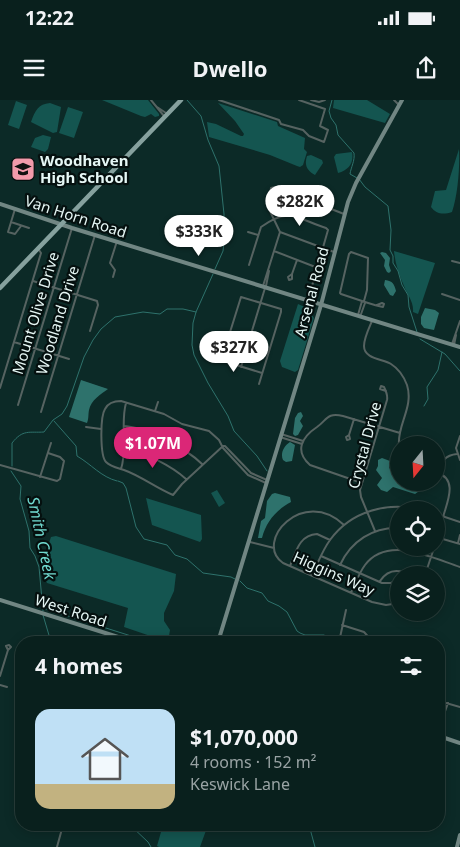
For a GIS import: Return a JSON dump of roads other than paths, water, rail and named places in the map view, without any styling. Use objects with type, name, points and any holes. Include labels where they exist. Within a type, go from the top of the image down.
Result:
[{"type":"main road","points":[[0,288],[182,100]]},
{"type":"street","points":[[151,100],[166,116]]},
{"type":"street","points":[[219,100],[279,120],[281,124],[303,130],[309,136],[324,142],[328,131],[320,126],[325,109],[299,100]]},
{"type":"street","points":[[311,100],[320,102],[325,100]]},
{"type":"street","points":[[394,100],[401,102]]},
{"type":"street","name":"Arsenal Road","points":[[220,636],[321,305],[344,214],[354,187],[401,102]]},
{"type":"street","points":[[334,252],[280,232],[268,205],[270,189],[272,187],[344,214]]},
{"type":"street","name":"Van Horn Road","points":[[0,204],[72,228],[460,347]]},
{"type":"street","points":[[15,209],[8,230],[15,234],[21,226]]},
{"type":"street","points":[[248,265],[262,227],[274,220],[290,215],[327,229],[312,286]]},
{"type":"street","points":[[11,222],[29,228]]},
{"type":"street","name":"Mount Olive Drive","points":[[18,405],[72,228]]},
{"type":"street","points":[[248,232],[258,235]]},
{"type":"street","points":[[242,367],[269,277],[269,269],[280,232]]},
{"type":"street","name":"Woodland Drive","points":[[41,412],[95,235]]},
{"type":"street","points":[[113,277],[115,270],[110,263],[117,241]]},
{"type":"street","points":[[0,388],[41,253],[38,248]]},
{"type":"street","points":[[274,251],[318,268]]},
{"type":"street","points":[[359,317],[364,301],[367,288],[368,258],[353,252],[350,254],[340,291],[341,294],[364,301],[377,306]]},
{"type":"street","points":[[292,274],[297,260]]},
{"type":"street","points":[[452,261],[460,263]]},
{"type":"street","points":[[33,281],[98,302],[90,331]]},
{"type":"street","points":[[442,294],[460,300]]},
{"type":"street","points":[[221,361],[241,297],[281,309],[259,384]]},
{"type":"street","points":[[372,321],[364,345],[365,351],[370,356],[396,368],[408,387],[409,401],[400,436]]},
{"type":"street","points":[[453,345],[460,321]]},
{"type":"street","points":[[14,342],[70,359]]},
{"type":"street","points":[[210,357],[262,373]]},
{"type":"street","name":"Crystal Drive","points":[[375,531],[361,495],[362,483],[387,400],[386,391]]},
{"type":"street","points":[[223,446],[186,479],[173,495],[109,465],[102,452],[103,413],[106,407],[115,401],[126,402],[166,415],[177,423],[211,432],[253,478],[267,481]]},
{"type":"street","points":[[121,469],[124,462],[126,402]]},
{"type":"street","points":[[155,411],[158,402]]},
{"type":"street","points":[[362,483],[311,467],[303,457],[302,442],[309,432],[332,415],[340,415],[400,433]]},
{"type":"street","points":[[349,435],[354,419]]},
{"type":"street","points":[[124,426],[154,435],[190,454],[202,465]]},
{"type":"street","points":[[86,427],[102,428]]},
{"type":"street","points":[[281,436],[302,442]]},
{"type":"street","points":[[460,436],[456,446],[460,460]]},
{"type":"street","points":[[40,477],[51,443]]},
{"type":"street","points":[[124,449],[141,453],[186,479]]},
{"type":"street","points":[[0,464],[55,482],[58,481],[64,459],[48,452]]},
{"type":"street","points":[[445,458],[457,454]]},
{"type":"street","points":[[445,477],[451,487],[445,509]]},
{"type":"street","points":[[312,576],[330,540],[344,525],[367,512],[390,507]]},
{"type":"street","name":"Higgins Way","points":[[344,525],[336,518],[325,513],[311,511],[300,513],[283,525],[277,534],[274,548],[279,559],[290,566],[380,605],[390,604]]},
{"type":"street","points":[[445,517],[460,522]]},
{"type":"street","points":[[340,565],[352,546],[364,537],[375,531],[390,529]]},
{"type":"street","points":[[290,566],[300,542],[306,536],[319,534],[330,540]]},
{"type":"street","points":[[445,540],[459,544],[460,535]]},
{"type":"street","points":[[249,542],[274,548]]},
{"type":"street","points":[[351,593],[365,564],[388,550],[406,550],[460,567]]},
{"type":"street","points":[[321,556],[380,582],[390,583]]},
{"type":"street","points":[[428,566],[430,558]]},
{"type":"street","points":[[380,582],[390,572]]},
{"type":"street","name":"West Road","points":[[0,600],[107,636]]},
{"type":"street","points":[[340,636],[346,610]]},
{"type":"street","points":[[342,625],[364,632],[368,636]]},
{"type":"street","points":[[0,676],[8,650]]},
{"type":"street","points":[[0,685],[7,688]]},
{"type":"street","points":[[445,702],[460,707]]},
{"type":"street","points":[[445,711],[448,703]]},
{"type":"street","points":[[445,738],[460,743]]},
{"type":"street","points":[[56,847],[61,831]]},
{"type":"street","points":[[457,847],[460,835]]},
{"type":"waterway","name":"Smith Creek","points":[[187,100],[201,116],[208,140],[219,166],[224,214],[224,242],[223,251],[215,269]]},
{"type":"waterway","points":[[332,100],[329,111],[331,118],[336,125],[338,135],[354,153],[350,174],[357,178]]},
{"type":"waterway","points":[[359,179],[365,187],[388,206],[391,230],[390,250],[393,256],[393,263],[408,295],[409,307],[417,332]]},
{"type":"waterway","points":[[213,274],[193,323],[192,345],[194,355],[228,416],[234,431],[257,456],[267,471]]},
{"type":"waterway","name":"Smith Creek","points":[[12,466],[12,443],[23,434],[44,432],[53,420],[62,414],[67,406],[84,357],[93,340],[101,329],[115,317],[143,312],[160,314],[167,309],[183,309],[196,312]]},
{"type":"waterway","points":[[420,339],[445,354],[460,371]]},
{"type":"waterway","points":[[424,406],[428,399],[427,387],[438,370],[442,352]]},
{"type":"waterway","points":[[54,421],[76,446],[77,456],[101,473],[117,481]]},
{"type":"waterway","name":"Smith Creek","points":[[11,471],[21,486],[20,499],[29,531],[30,548],[39,567],[43,611]]},
{"type":"waterway","points":[[118,481],[123,483],[126,488],[136,527],[144,539],[167,545],[175,555],[187,559],[203,573],[235,579]]},
{"type":"waterway","points":[[240,581],[247,588],[262,593],[268,601],[287,612],[300,633],[305,635],[324,635]]},
{"type":"waterway","points":[[43,608],[131,636]]},
{"type":"waterway","name":"Smith Creek","points":[[43,615],[49,636]]},
{"type":"waterway","name":"Smith Creek","points":[[136,831],[151,847]]},
{"type":"waterway","points":[[311,831],[315,847]]},
{"type":"place","name":"Woodhaven High School","points":[[23,169]]}]
